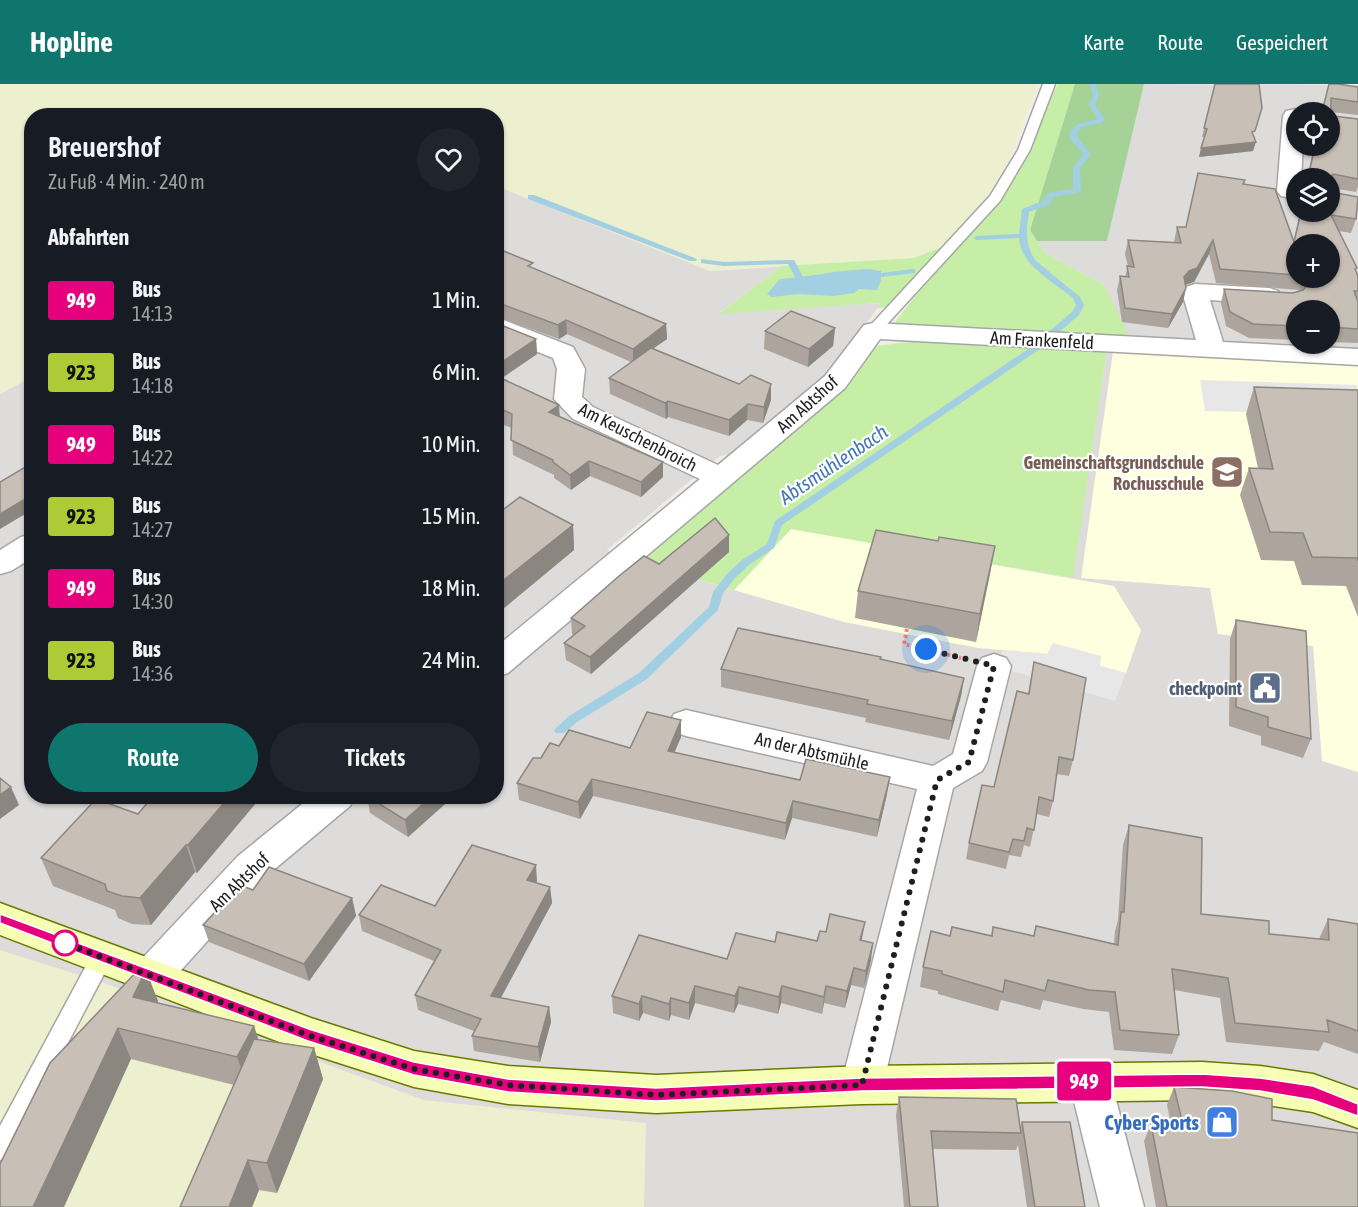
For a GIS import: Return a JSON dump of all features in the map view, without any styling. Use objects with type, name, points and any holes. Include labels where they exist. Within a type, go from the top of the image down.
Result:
[{"type":"main road","points":[[0,919],[308,1035],[414,1069],[508,1085],[656,1095],[862,1085],[1202,1081],[1260,1085],[1313,1093],[1358,1109]]},
{"type":"street","points":[[1211,348],[1194,292],[1289,297]]},
{"type":"street","name":"Am Keuschenbroich","points":[[504,328],[564,353],[571,369],[568,399],[583,413],[722,478]]},
{"type":"street","name":"Am Frankenfeld","points":[[873,331],[1358,357]]},
{"type":"street","name":"Am Abtshof","points":[[504,658],[835,382],[873,331]]},
{"type":"street","points":[[0,564],[24,549]]},
{"type":"street","points":[[862,1085],[937,780],[969,762],[994,666]]},
{"type":"street","name":"An der Abtsmühle","points":[[686,723],[937,780]]},
{"type":"street","name":"Am Abtshof","points":[[151,976],[251,867],[327,804]]},
{"type":"street","points":[[1089,1081],[1122,1207]]},
{"type":"lane","name":"Am Abtshof","points":[[873,331],[995,198],[1024,150],[1049,84]]},
{"type":"lane","points":[[0,1149],[102,957]]},
{"type":"path","points":[[908,629],[904,644],[994,666]]},
{"type":"shaded area","points":[[0,84],[1038,84],[1006,167],[986,199],[944,246],[914,258],[710,271],[504,189],[504,108],[24,108],[24,381],[0,394]]},
{"type":"shaded area","points":[[1144,84],[1358,85],[1358,1207],[0,1207],[0,394],[24,381],[24,804],[504,804],[504,189],[710,271],[782,266],[719,313],[881,303],[823,383],[736,454],[720,456],[607,550],[615,555],[734,590],[791,529],[1072,578],[1107,349],[1106,290],[1104,285],[1045,253],[1037,241],[1107,240]]},
{"type":"shaded area","name":"Gemeinschaftsgrundschule Rochusschule","points":[[1113,352],[1358,365],[1358,772],[1322,761],[1313,646],[1218,634],[1210,588],[1081,578]]},
{"type":"shaded area","points":[[1200,380],[1357,385],[1358,414],[1205,411]]},
{"type":"shaded area","points":[[791,529],[1114,586],[1141,630],[1126,673],[1100,666],[1053,644],[1048,654],[978,648],[844,622],[734,590]]},
{"type":"shaded area","points":[[1053,643],[1101,656],[1100,666],[1126,673],[1115,701],[994,666],[1003,650],[1047,654]]},
{"type":"shaded area","points":[[0,950],[104,983],[424,1100],[646,1123],[644,1207],[0,1207]]},
{"type":"green space","points":[[1058,84],[1075,84],[1030,230],[1045,253],[1104,285],[1130,338],[893,325],[938,267],[998,199]]},
{"type":"green space","points":[[1075,84],[1144,84],[1107,241],[1037,241],[1030,230]]},
{"type":"green space","points":[[944,246],[891,306],[878,308],[880,303],[718,314],[782,266],[914,258]]},
{"type":"green space","points":[[926,340],[1107,349],[1073,578],[791,529],[734,590],[639,561],[842,390],[876,346]]},
{"type":"water","points":[[868,269],[881,271],[881,280],[877,290],[859,289],[854,293],[834,296],[798,294],[772,297],[767,294],[780,279]]},
{"type":"building","points":[[1215,84],[1259,84],[1262,108],[1255,131],[1252,132],[1256,142],[1201,148],[1207,129],[1204,128]]},
{"type":"building","points":[[1329,84],[1358,87],[1358,102],[1331,98],[1331,102],[1324,102]]},
{"type":"building","points":[[1340,117],[1358,119],[1358,179],[1340,175],[1340,168],[1310,168],[1313,156],[1340,156]]},
{"type":"building","points":[[1198,173],[1245,180],[1243,184],[1275,189],[1291,234],[1286,234],[1286,274],[1220,269],[1213,240],[1197,268],[1189,271],[1184,277],[1186,288],[1172,314],[1125,308],[1120,276],[1129,277],[1127,266],[1134,267],[1128,240],[1181,243],[1177,227],[1186,227]]},
{"type":"building","points":[[1340,194],[1358,197],[1356,219],[1340,216]]},
{"type":"building","points":[[1299,222],[1334,222],[1357,268],[1355,269],[1358,276],[1358,291],[1354,291],[1358,302],[1358,329],[1340,328],[1340,300],[1286,300],[1286,326],[1253,324],[1230,312],[1224,289],[1293,293],[1305,288],[1340,288],[1340,234],[1296,234]]},
{"type":"building","points":[[504,251],[533,263],[528,266],[666,324],[633,349],[566,320],[558,325],[504,305]]},
{"type":"building","points":[[791,311],[835,328],[809,349],[765,331]]},
{"type":"building","points":[[504,326],[536,339],[504,361]]},
{"type":"building","points":[[651,348],[739,384],[751,375],[771,384],[764,407],[748,404],[729,420],[668,401],[665,403],[609,378]]},
{"type":"building","points":[[504,380],[559,405],[549,412],[663,462],[641,482],[589,461],[570,475],[553,460],[511,440],[512,414],[504,410]]},
{"type":"building","points":[[1254,387],[1358,390],[1358,561],[1357,558],[1312,557],[1303,533],[1270,532],[1249,468],[1273,469]]},
{"type":"building","points":[[24,468],[24,500],[0,514],[0,482]]},
{"type":"building","points":[[520,497],[573,525],[504,580],[504,509]]},
{"type":"building","points":[[715,518],[729,535],[590,657],[564,643],[585,626],[571,618],[619,576],[644,556],[659,564]]},
{"type":"building","points":[[876,530],[938,541],[939,537],[995,546],[980,614],[858,591]]},
{"type":"building","name":"checkpoint","points":[[1236,620],[1306,631],[1311,739],[1268,727],[1268,717],[1236,707]]},
{"type":"building","points":[[738,628],[881,657],[880,659],[964,678],[952,721],[867,704],[868,700],[721,669]]},
{"type":"building","points":[[1034,662],[1086,678],[1073,760],[1059,757],[1053,801],[1039,797],[1034,830],[1027,828],[1024,841],[1013,839],[1009,852],[969,843],[982,785],[994,787],[1017,691],[1029,694]]},
{"type":"building","points":[[647,712],[681,720],[668,751],[800,780],[806,759],[890,777],[879,820],[793,801],[786,823],[592,779],[578,802],[517,783],[533,758],[541,758],[550,743],[559,746],[569,730],[630,748]]},
{"type":"building","points":[[0,778],[11,787],[0,795]]},
{"type":"building","points":[[91,804],[110,804],[138,814],[146,804],[223,804],[140,898],[107,891],[105,884],[41,858]]},
{"type":"building","points":[[380,804],[423,804],[405,820]]},
{"type":"building","points":[[1129,825],[1202,838],[1201,914],[1269,921],[1269,934],[1329,940],[1328,919],[1358,924],[1358,1031],[1327,1020],[1329,1032],[1235,1023],[1228,978],[1172,969],[1179,1035],[1120,1030],[1115,992],[1089,990],[1048,980],[1045,991],[1005,980],[1003,992],[942,974],[942,971],[923,967],[931,931],[950,936],[952,927],[992,936],[993,927],[1034,936],[1036,926],[1118,945],[1121,912],[1124,912]]},
{"type":"building","points":[[472,845],[536,865],[527,880],[550,887],[491,996],[549,1007],[538,1047],[472,1036],[481,1019],[415,995],[441,950],[359,915],[381,885],[435,906]]},
{"type":"building","points":[[269,867],[352,898],[304,964],[203,925],[240,885],[253,890]]},
{"type":"building","points":[[830,914],[865,922],[860,940],[873,943],[866,971],[854,968],[847,991],[826,986],[824,997],[782,986],[779,997],[739,987],[735,996],[695,986],[689,1003],[671,998],[669,1004],[642,996],[639,1004],[612,996],[639,935],[727,959],[736,933],[775,942],[777,932],[817,941],[820,931],[826,932]]},
{"type":"building","points":[[141,967],[146,970],[133,997],[254,1026],[237,1057],[118,1028],[33,1207],[0,1207],[0,1164],[50,1063]]},
{"type":"building","points":[[254,1039],[314,1048],[267,1163],[248,1160],[229,1207],[180,1207]]},
{"type":"building","points":[[1174,1087],[1232,1091],[1272,1099],[1272,1120],[1358,1133],[1358,1207],[1167,1207],[1151,1124],[1183,1125]]},
{"type":"building","points":[[899,1097],[1016,1099],[1021,1133],[931,1131],[938,1207],[910,1207]]},
{"type":"building","points":[[1022,1122],[1070,1122],[1085,1207],[1035,1207]]},
{"type":"waterway","name":"Abtsmühlenbach","points":[[560,730],[573,719],[643,676],[714,608],[718,592],[731,576],[746,562],[771,546],[778,523],[1034,349],[1076,313],[1080,305],[1076,297],[1034,263],[1027,254],[1022,229],[1025,211],[1046,203],[1051,195],[1077,191],[1076,167],[1087,155],[1085,150],[1075,142],[1073,133],[1079,125],[1100,122],[1102,119],[1092,105],[1096,95],[1093,84]]},
{"type":"waterway","points":[[531,197],[693,259]]},
{"type":"waterway","name":"Abtsmühlenbach","points":[[977,238],[1021,236]]},
{"type":"waterway","points":[[704,261],[724,264],[791,262],[799,277]]},
{"type":"waterway","name":"Abtsmühlenbach","points":[[882,275],[912,271]]},
{"type":"bus line","name":"949","points":[[0,919],[308,1035],[414,1069],[508,1085],[656,1095],[862,1085],[1202,1081],[1260,1085],[1313,1093],[1358,1109]]},
{"type":"place","name":"Gemeinschaftsgrundschule Rochusschule","points":[[1227,472]]},
{"type":"place","name":"checkpoint","points":[[1265,688]]},
{"type":"place","name":"Cyber Sports","points":[[1222,1122]]},
{"type":"route","points":[[65,943],[62,942],[308,1035],[414,1069],[508,1085],[656,1095],[862,1085],[937,780],[969,762],[994,666],[926,649]]}]
